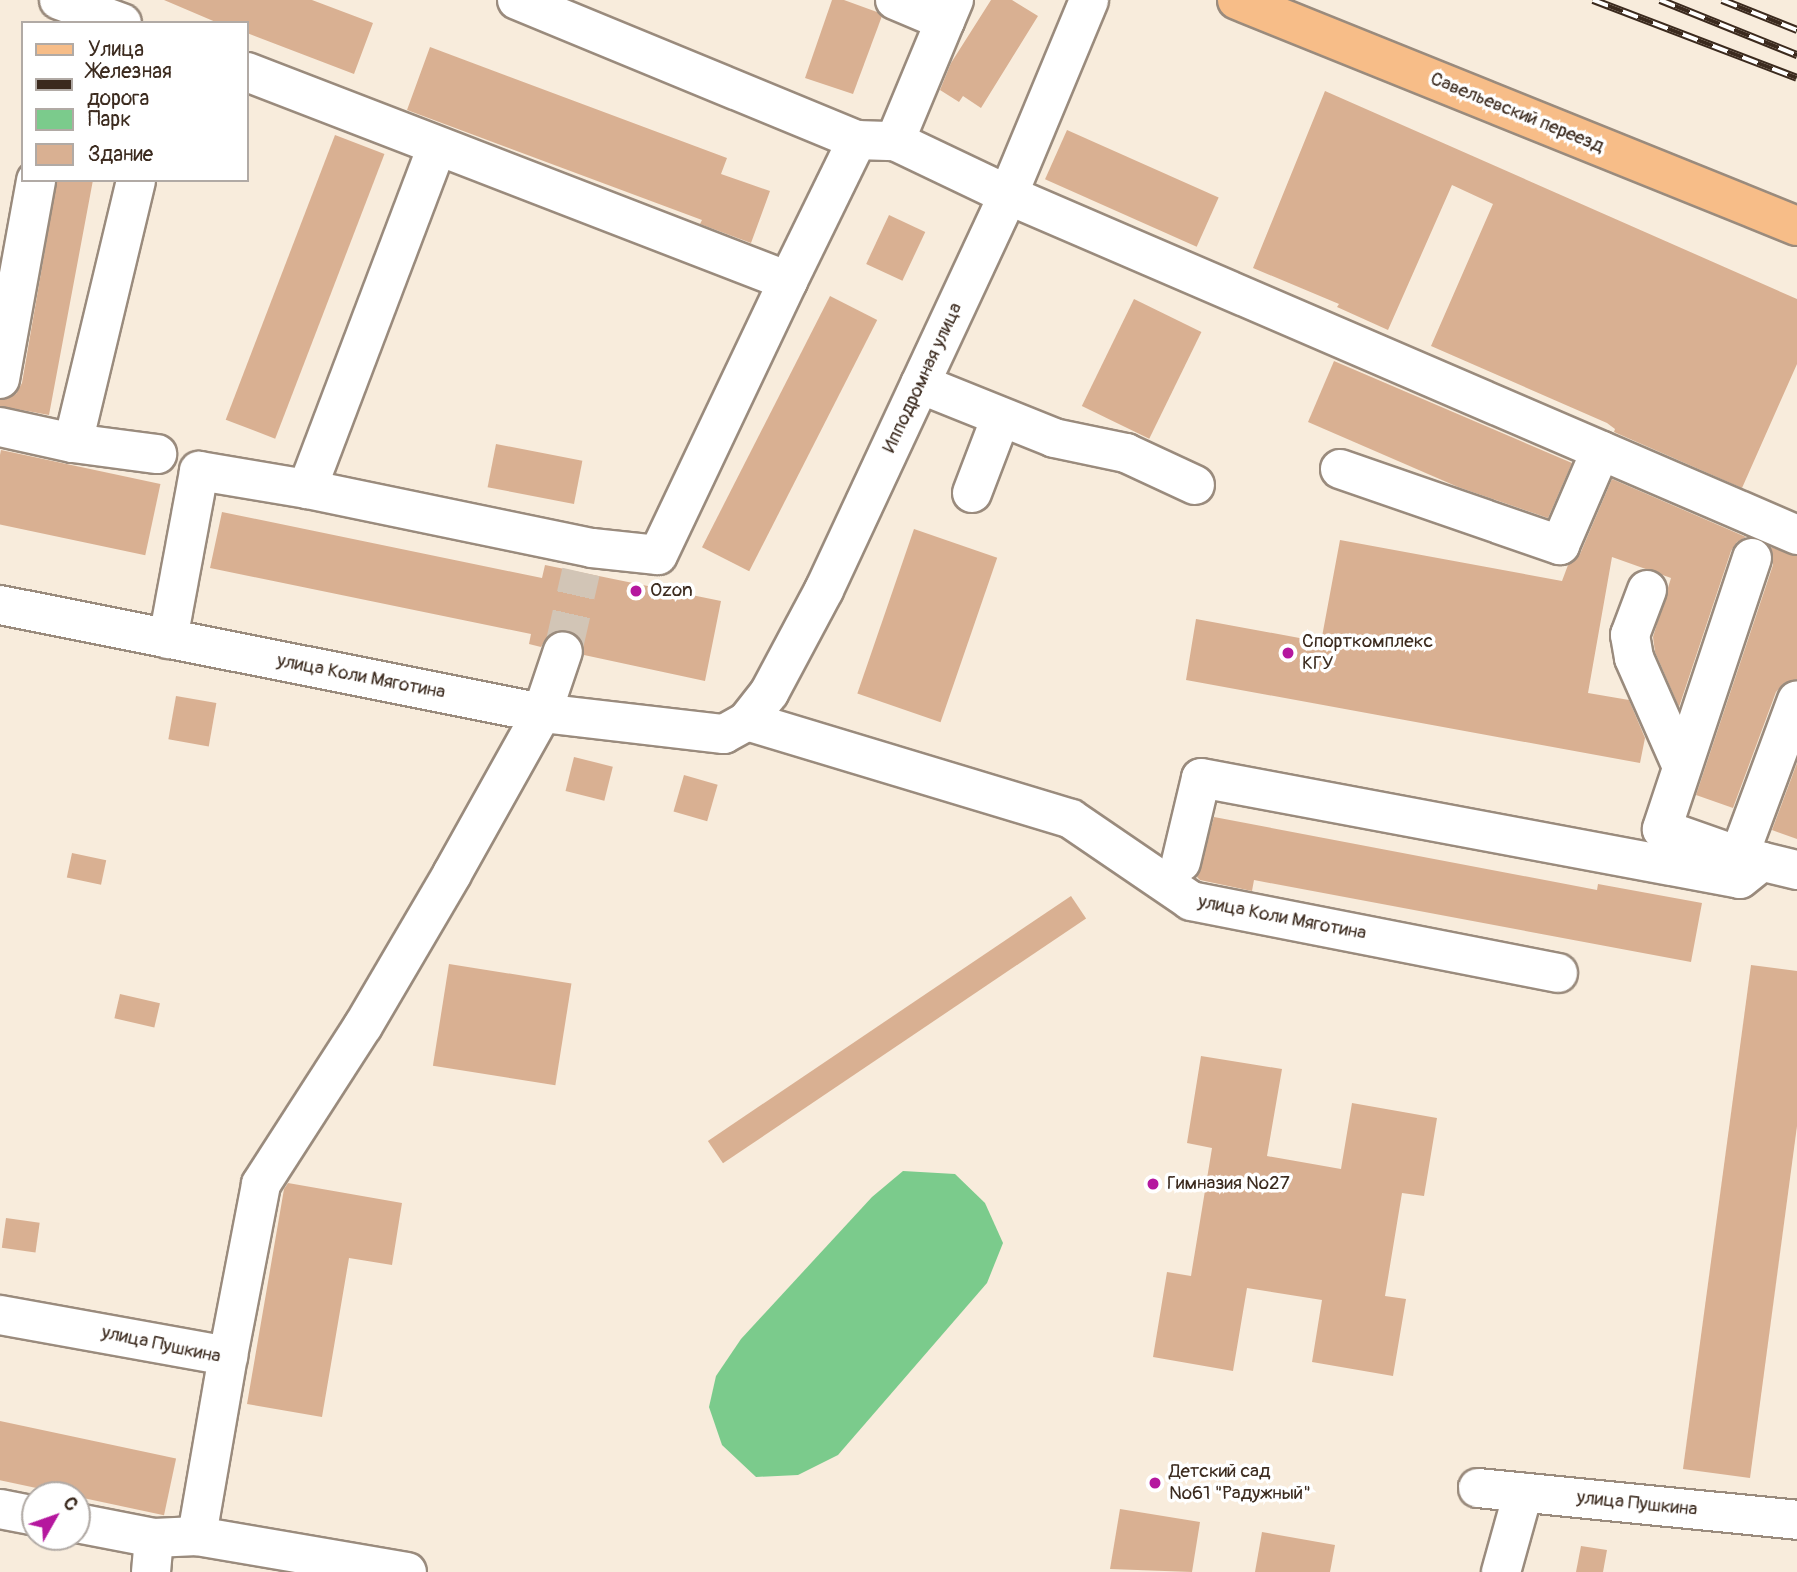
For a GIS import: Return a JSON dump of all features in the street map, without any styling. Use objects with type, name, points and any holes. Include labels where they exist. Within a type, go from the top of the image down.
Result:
[{"type":"main road","name":"Савельевский переезд","points":[[1237,0],[1797,226]]},
{"type":"street","points":[[517,0],[857,140],[895,141],[1008,195],[1797,535]]},
{"type":"street","points":[[895,0],[949,10],[895,141]]},
{"type":"street","name":"Ипподромная улица","points":[[735,727],[769,693],[824,590],[1008,195],[1089,0]]},
{"type":"street","points":[[64,9],[114,21]]},
{"type":"street","points":[[248,72],[788,281]]},
{"type":"street","points":[[168,639],[199,471],[307,489],[587,560],[658,555],[857,140]]},
{"type":"street","points":[[307,489],[437,146]]},
{"type":"street","points":[[0,379],[36,182]]},
{"type":"street","points":[[73,443],[136,182]]},
{"type":"street","points":[[920,384],[1054,438],[1126,453],[1195,485]]},
{"type":"street","points":[[972,493],[1001,416]]},
{"type":"street","points":[[0,427],[73,443],[157,454]]},
{"type":"street","points":[[1340,469],[1560,545],[1601,450]]},
{"type":"street","points":[[1752,558],[1662,829],[1766,862]]},
{"type":"street","points":[[1647,590],[1630,635],[1634,658],[1682,768]]},
{"type":"street","name":"улица Коли Мяготина","points":[[0,605],[542,713],[735,727],[1071,819],[1191,901],[1559,973]]},
{"type":"street","points":[[228,1356],[261,1184],[362,1026],[542,713],[564,651]]},
{"type":"street","points":[[1181,862],[1201,778],[1740,879],[1766,862],[1797,700]]},
{"type":"street","name":"улица Пушкина","points":[[0,1315],[228,1356],[197,1536]]},
{"type":"street","name":"улица Пушкина","points":[[1478,1488],[1797,1520]]},
{"type":"street","points":[[1501,1572],[1524,1493]]},
{"type":"street","points":[[0,1509],[21,1513]]},
{"type":"street","points":[[91,1529],[153,1555],[197,1536],[407,1572]]},
{"type":"green space","points":[[903,1171],[955,1174],[985,1203],[1003,1243],[987,1283],[838,1455],[798,1475],[756,1477],[722,1445],[709,1407],[716,1376],[741,1339],[872,1197]]},
{"type":"building","points":[[164,0],[312,0],[373,23],[354,74],[248,33],[248,21],[213,21]]},
{"type":"building","points":[[832,0],[844,0],[882,16],[853,94],[805,78]]},
{"type":"building","points":[[991,0],[1012,0],[1038,16],[981,108],[963,96],[959,102],[940,90],[951,63]]},
{"type":"building","points":[[430,47],[727,158],[721,174],[770,191],[751,243],[700,224],[702,220],[407,110]]},
{"type":"building","points":[[1325,91],[1797,299],[1797,364],[1742,488],[1614,432],[1615,429],[1607,423],[1431,346],[1493,204],[1452,185],[1388,330],[1337,307],[1339,304],[1253,268]]},
{"type":"building","points":[[1067,130],[1219,198],[1197,247],[1045,179]]},
{"type":"building","points":[[335,135],[384,154],[275,439],[226,420]]},
{"type":"building","points":[[57,182],[93,182],[49,415],[0,406],[0,400],[16,394],[22,383]]},
{"type":"building","points":[[889,215],[925,232],[902,281],[866,264]]},
{"type":"building","points":[[830,296],[877,320],[749,571],[702,547]]},
{"type":"building","points":[[1134,299],[1201,332],[1149,439],[1082,406]]},
{"type":"building","points":[[1334,361],[1572,463],[1548,518],[1458,487],[1308,422]]},
{"type":"building","points":[[496,444],[582,461],[574,504],[488,487]]},
{"type":"building","points":[[1,450],[160,484],[145,555],[0,524]]},
{"type":"building","name":"Спорткомплекс КГУ","points":[[1612,479],[1746,537],[1737,542],[1731,551],[1679,707],[1655,652],[1653,637],[1671,578],[1612,557],[1588,693],[1629,700],[1645,738],[1640,763],[1186,680],[1196,619],[1321,642],[1340,540],[1562,581],[1568,565],[1580,554]]},
{"type":"building","points":[[222,512],[542,578],[545,565],[721,601],[705,681],[584,655],[580,637],[569,630],[558,630],[549,634],[541,647],[529,644],[531,634],[210,568]]},
{"type":"building","points":[[914,529],[997,558],[941,722],[857,694]]},
{"type":"building","points":[[1770,547],[1797,556],[1797,679],[1784,683],[1776,692],[1733,808],[1696,795],[1773,565]]},
{"type":"building","points":[[176,696],[216,703],[209,746],[168,739]]},
{"type":"building","points":[[574,757],[613,767],[604,801],[566,791]]},
{"type":"building","points":[[1797,763],[1797,839],[1772,830]]},
{"type":"building","points":[[684,775],[718,785],[707,821],[674,812]]},
{"type":"building","points":[[1214,817],[1597,890],[1598,884],[1702,903],[1691,962],[1254,880],[1252,891],[1200,880],[1197,877]]},
{"type":"building","points":[[72,853],[106,860],[101,885],[67,877]]},
{"type":"building","points":[[1071,896],[1086,918],[723,1163],[708,1141]]},
{"type":"building","points":[[449,964],[571,983],[555,1085],[433,1066]]},
{"type":"building","points":[[1751,965],[1797,971],[1797,1126],[1750,1478],[1683,1469]]},
{"type":"building","points":[[120,994],[160,1003],[154,1028],[114,1018]]},
{"type":"building","points":[[1201,1056],[1282,1069],[1267,1156],[1341,1169],[1352,1103],[1437,1118],[1424,1196],[1402,1193],[1385,1296],[1406,1299],[1393,1376],[1312,1362],[1322,1300],[1247,1288],[1233,1371],[1153,1357],[1167,1272],[1191,1276],[1212,1148],[1187,1143]]},
{"type":"building","points":[[288,1183],[402,1203],[392,1265],[349,1258],[322,1417],[247,1404],[284,1189]]},
{"type":"building","points":[[6,1218],[40,1223],[35,1252],[2,1248]]},
{"type":"building","points":[[0,1421],[176,1458],[164,1515],[91,1500],[91,1481],[21,1481],[21,1485],[0,1480]]},
{"type":"building","points":[[1120,1509],[1200,1522],[1192,1572],[1110,1569]]},
{"type":"building","points":[[1262,1532],[1335,1545],[1330,1572],[1255,1572]]},
{"type":"building","points":[[1581,1546],[1607,1550],[1603,1572],[1576,1572]]},
{"type":"tunnel","points":[[563,651],[581,572]]},
{"type":"railway","points":[[1593,0],[1797,78]]},
{"type":"railway","points":[[1660,0],[1797,55]]},
{"type":"railway","points":[[1722,0],[1797,30]]},
{"type":"place","name":"Ozon","points":[[636,591]]},
{"type":"place","name":"Спорткомплекс КГУ","points":[[1288,653]]},
{"type":"place","name":"Гимназия №27","points":[[1153,1184]]},
{"type":"place","name":"Детский сад №61 \"Радужный\"","points":[[1155,1483]]}]
